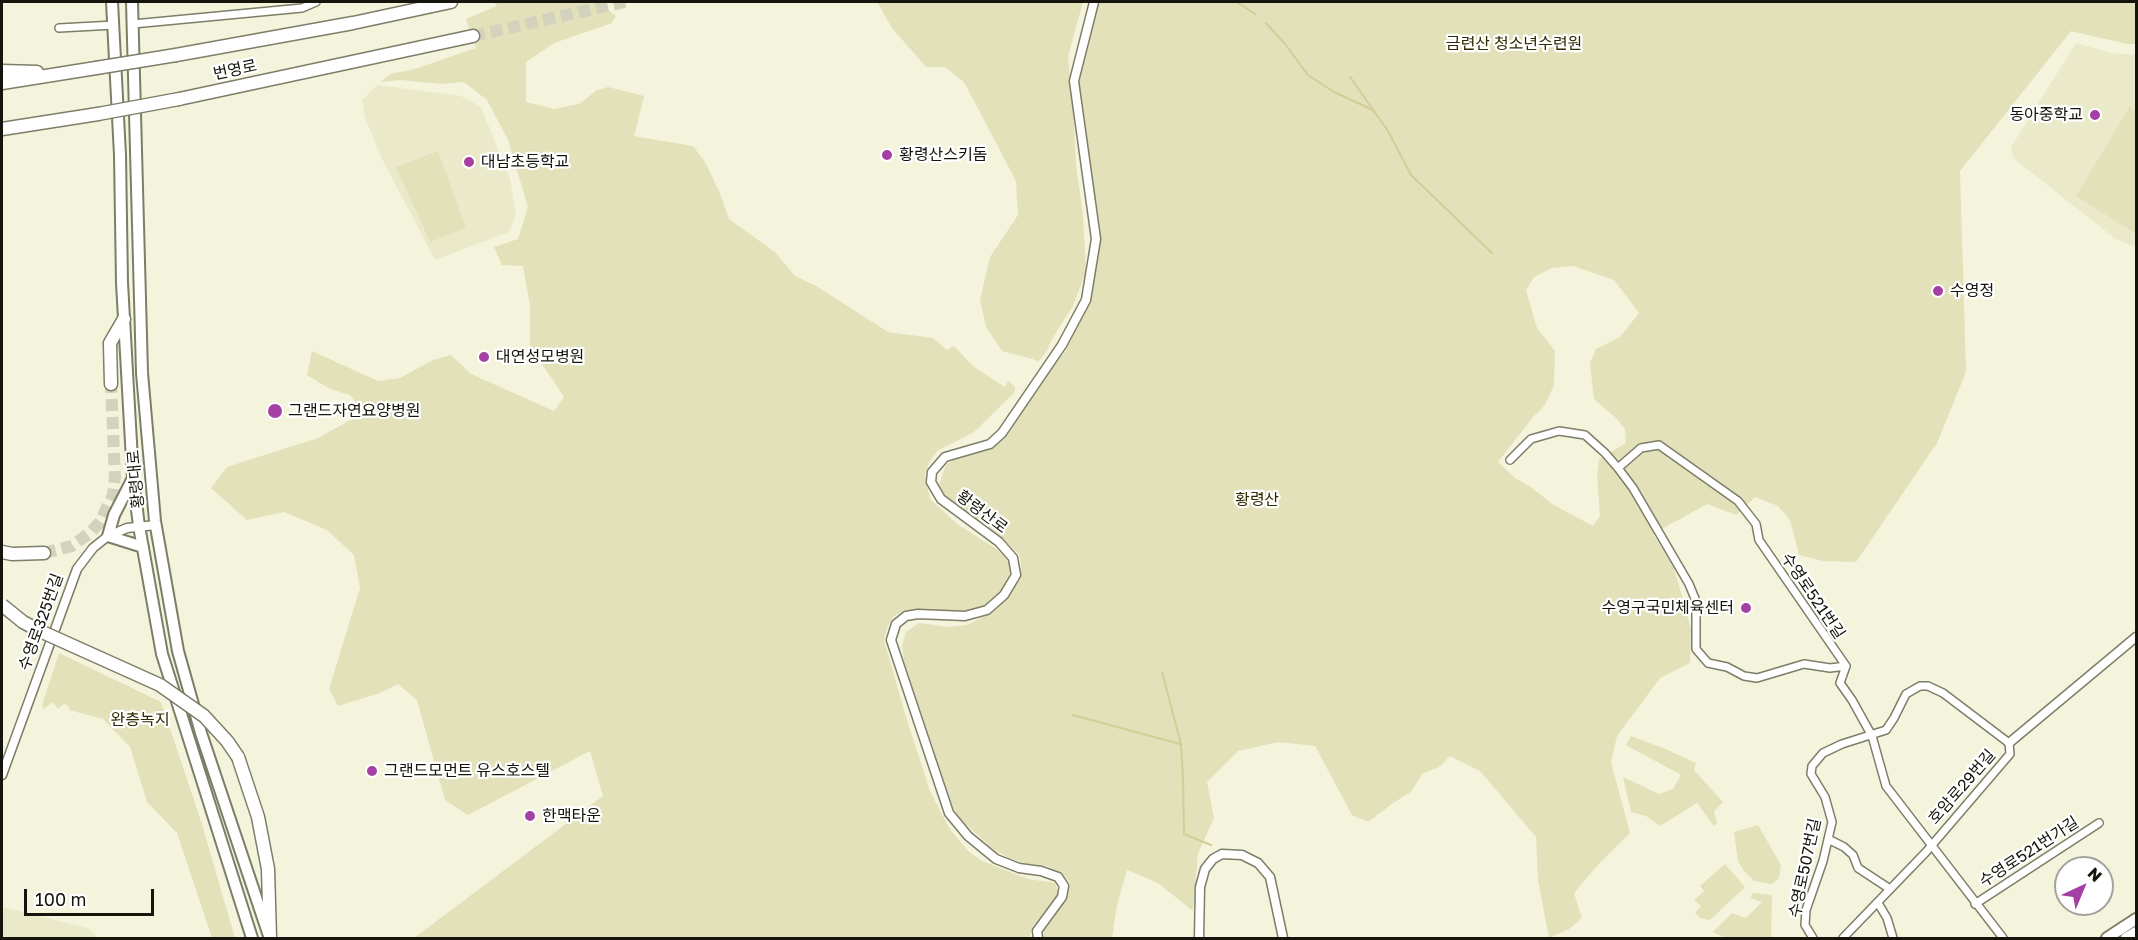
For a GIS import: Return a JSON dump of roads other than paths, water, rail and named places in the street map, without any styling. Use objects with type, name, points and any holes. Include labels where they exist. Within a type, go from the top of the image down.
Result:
[{"type":"highway","name":"번영로","points":[[2,83],[354,23],[451,2]]},
{"type":"highway","name":"번영로","points":[[2,129],[179,99],[473,36]]},
{"type":"highway","points":[[2,71],[71,73]]},
{"type":"highway","points":[[111,384],[110,343],[124,319]]},
{"type":"highway","points":[[2,552],[44,553]]},
{"type":"highway","points":[[2,605],[23,622],[40,631],[160,685],[204,716],[227,741],[238,757],[258,817],[268,869],[270,939]]},
{"type":"main road","name":"황령대로","points":[[112,2],[124,319],[133,478],[139,526],[162,654],[252,939]]},
{"type":"main road","name":"황령대로","points":[[132,2],[142,373],[156,525],[178,651],[201,733],[270,939]]},
{"type":"main road","points":[[133,478],[114,515],[108,536],[143,547]]},
{"type":"main road","points":[[2107,939],[2136,919]]},
{"type":"main road","points":[[2126,939],[2136,932]]},
{"type":"street","points":[[133,24],[302,8],[316,2]]},
{"type":"street","name":"황령산로","points":[[1038,939],[1037,931],[1062,897],[1064,886],[1058,876],[1019,868],[996,859],[968,836],[949,813],[891,640],[896,624],[906,616],[918,614],[965,616],[987,610],[1004,594],[1016,575],[1013,558],[999,542],[941,499],[931,482],[932,471],[945,457],[990,444],[1002,433],[1062,345],[1086,300],[1096,239],[1074,81],[1094,2]]},
{"type":"street","points":[[59,28],[114,25]]},
{"type":"street","points":[[1510,460],[1531,439],[1559,431],[1585,435],[1605,453],[1633,488],[1689,584],[1696,602],[1696,650],[1708,663],[1727,667],[1744,676],[1757,678],[1804,664],[1830,668],[1845,666]]},
{"type":"street","name":"수영로521번길","points":[[1618,468],[1641,448],[1659,445],[1738,501],[1756,524],[1759,540],[1845,666],[1840,683],[1872,736],[1886,786],[2003,939]]},
{"type":"street","name":"수영로325번길","points":[[2,775],[71,582],[84,559],[108,536],[127,528],[156,525]]},
{"type":"street","name":"호암로29번길","points":[[1844,939],[1931,846],[2010,754],[2009,743],[2136,637]]},
{"type":"street","points":[[1872,736],[1886,730],[1906,694],[1920,686],[1928,686],[1943,693],[2009,743]]},
{"type":"street","name":"수영로507번길","points":[[1813,939],[1805,925],[1806,910],[1815,888],[1832,822],[1825,797],[1811,774],[1812,766],[1823,753],[1842,744],[1872,736]]},
{"type":"street","name":"수영로521번가길","points":[[1975,904],[2099,823]]},
{"type":"street","points":[[1828,840],[1844,847],[1853,855],[1858,868],[1890,889]]},
{"type":"street","points":[[1199,939],[1200,887],[1205,869],[1213,859],[1222,854],[1242,855],[1258,862],[1270,877],[1283,939]]},
{"type":"street","points":[[1878,903],[1887,918],[1893,939]]},
{"type":"waterway","points":[[1237,2],[1255,14]]},
{"type":"waterway","points":[[1266,23],[1308,75],[1334,92],[1373,110]]},
{"type":"waterway","points":[[1350,77],[1388,131],[1411,175],[1492,253]]},
{"type":"waterway","points":[[1162,672],[1181,744],[1184,834],[1211,845]]},
{"type":"waterway","points":[[1073,715],[1180,744]]},
{"type":"tunnel","points":[[473,36],[625,2]]},
{"type":"tunnel","points":[[44,553],[72,546],[91,532],[100,522],[113,495],[115,477],[111,384]]},
{"type":"place","name":"동아중학교","points":[[2095,115]]},
{"type":"place","name":"황령산스키돔","points":[[887,155]]},
{"type":"place","name":"대남초등학교","points":[[469,162]]},
{"type":"place","name":"수영정","points":[[1938,291]]},
{"type":"place","name":"대연성모병원","points":[[484,357]]},
{"type":"place","name":"그랜드자연요양병원","points":[[275,411]]},
{"type":"place","name":"수영구국민체육센터","points":[[1746,608]]},
{"type":"place","name":"그랜드모먼트 유스호스텔","points":[[372,771]]},
{"type":"place","name":"한맥타운","points":[[530,816]]},
{"type":"park label","name":"금련산 청소년수련원","points":[[1514,44]]},
{"type":"park label","name":"황령산","points":[[1257,500]]},
{"type":"park label","name":"완층녹지","points":[[140,720]]}]
